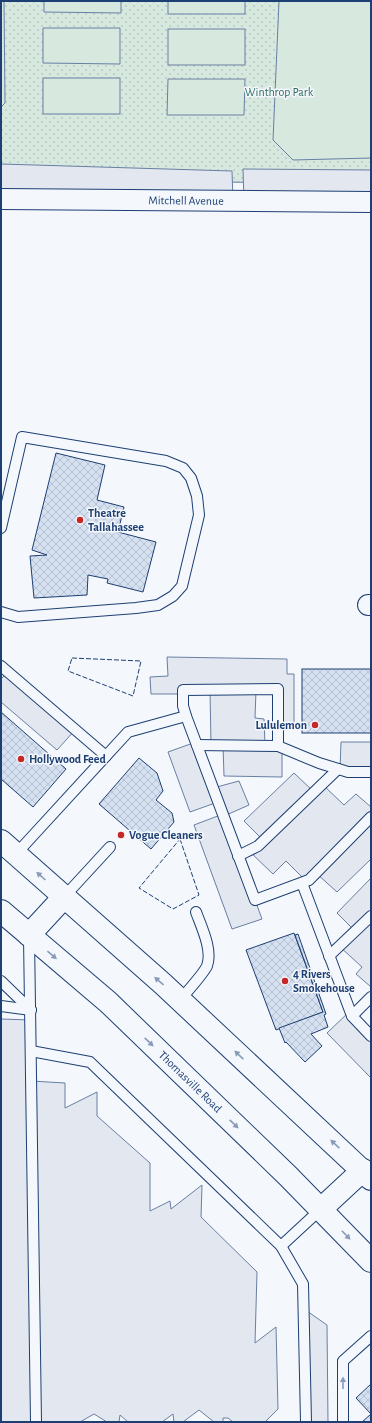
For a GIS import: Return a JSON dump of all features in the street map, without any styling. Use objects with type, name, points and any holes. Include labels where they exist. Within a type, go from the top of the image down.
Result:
[{"type":"main road","points":[[9,847],[368,1171],[321,1209]]},
{"type":"main road","points":[[29,935],[64,897]]},
{"type":"main road","name":"Thomasville Road","points":[[1,912],[108,1002],[321,1209],[371,1261]]},
{"type":"street","name":"Mitchell Avenue","points":[[1,199],[371,202]]},
{"type":"lane","points":[[1,528],[22,437],[166,461],[183,468],[191,478],[197,496],[199,515],[182,586],[173,596],[158,605],[18,617],[1,612]]},
{"type":"lane","points":[[1,666],[106,756]]},
{"type":"lane","points":[[278,746],[278,689],[183,690],[183,706],[186,716],[255,900],[309,880],[371,817]]},
{"type":"lane","points":[[9,847],[106,756],[128,732],[186,716]]},
{"type":"lane","points":[[197,745],[278,746],[319,763],[348,772],[371,772]]},
{"type":"lane","points":[[238,856],[258,846],[338,769]]},
{"type":"lane","points":[[64,897],[110,847]]},
{"type":"lane","points":[[302,883],[352,1016],[371,1036]]},
{"type":"lane","points":[[180,1000],[206,966],[209,955],[204,934],[196,912]]},
{"type":"lane","points":[[329,956],[371,916]]},
{"type":"lane","points":[[29,935],[36,1422]]},
{"type":"lane","points":[[1,981],[31,1010]]},
{"type":"lane","points":[[352,1016],[371,997]]},
{"type":"lane","points":[[1,1006],[31,1010]]},
{"type":"lane","points":[[31,1050],[90,1062],[281,1246],[303,1284],[306,1422]]},
{"type":"lane","points":[[281,1246],[321,1209]]},
{"type":"lane","points":[[343,1422],[343,1361],[371,1336]]},
{"type":"green space","name":"Winthrop Park","points":[[1,1],[371,1],[371,184],[1,179]]},
{"type":"green space","points":[[1,1],[4,1],[5,103],[1,107]]},
{"type":"green space","points":[[44,1],[121,1],[121,13],[44,12]]},
{"type":"green space","points":[[168,1],[245,1],[245,14],[168,14]]},
{"type":"green space","points":[[279,1],[371,1],[371,158],[293,160],[273,140]]},
{"type":"green space","points":[[43,28],[120,28],[120,64],[43,63]]},
{"type":"green space","points":[[168,29],[245,29],[245,65],[168,65]]},
{"type":"green space","points":[[43,78],[120,78],[120,114],[43,114]]},
{"type":"green space","points":[[168,79],[245,79],[244,115],[167,115]]},
{"type":"shaded area","points":[[1,164],[232,171],[233,201],[1,199]]},
{"type":"shaded area","points":[[243,169],[371,170],[371,202],[244,201]]},
{"type":"shaded area","points":[[167,657],[287,659],[287,674],[294,674],[294,724],[278,725],[278,689],[256,690],[255,718],[264,719],[265,745],[282,747],[282,777],[224,776],[223,745],[211,745],[210,690],[183,694],[151,694],[150,677],[168,676]]},
{"type":"shaded area","points":[[8,672],[75,730],[57,750],[1,702],[1,679]]},
{"type":"shaded area","points":[[196,742],[213,788],[239,781],[249,805],[224,816],[262,919],[232,929],[194,825],[223,814],[218,802],[190,812],[168,752]]},
{"type":"shaded area","points":[[341,742],[371,742],[371,772],[340,770]]},
{"type":"shaded area","points":[[294,773],[314,792],[322,784],[344,805],[356,794],[371,807],[371,859],[337,892],[316,873],[306,881],[286,861],[273,874],[248,850],[263,840],[244,821]]},
{"type":"shaded area","points":[[371,878],[371,987],[356,974],[362,967],[339,946],[355,931],[337,913]]},
{"type":"shaded area","points":[[350,1011],[371,1036],[371,1078],[327,1033]]},
{"type":"shaded area","points":[[1,1019],[31,1020],[31,1081],[65,1083],[65,1108],[97,1092],[97,1116],[150,1163],[150,1211],[170,1201],[171,1209],[202,1185],[201,1217],[257,1272],[255,1343],[276,1327],[278,1409],[265,1422],[233,1422],[228,1418],[223,1418],[223,1422],[214,1422],[199,1410],[183,1422],[174,1422],[173,1414],[162,1422],[128,1422],[120,1415],[119,1422],[107,1422],[94,1414],[80,1422],[1,1422]]},
{"type":"shaded area","points":[[304,1309],[327,1325],[328,1422],[306,1422]]},
{"type":"building","name":"Theatre Tallahassee","points":[[56,453],[105,465],[97,500],[124,507],[118,532],[156,542],[143,592],[107,583],[108,579],[88,575],[87,595],[34,598],[30,556],[47,555],[32,550]]},
{"type":"building","points":[[302,669],[371,669],[371,733],[302,733]]},
{"type":"building","points":[[1,712],[66,769],[33,807],[1,779]]},
{"type":"building","points":[[139,758],[157,773],[163,791],[156,800],[172,813],[174,822],[151,849],[99,804]]},
{"type":"building","name":"4 Rivers Smokehouse","points":[[294,933],[323,1012],[276,1030],[246,950]]},
{"type":"building","points":[[298,934],[326,1014],[324,1015],[328,1027],[311,1034],[322,1046],[305,1062],[286,1042],[285,1043],[279,1028],[323,1012],[295,935]]},
{"type":"building","points":[[371,1384],[371,1414],[356,1398]]},
{"type":"building","points":[[371,1414],[371,1422],[362,1422]]},
{"type":"fence","points":[[72,658],[141,661],[133,696],[68,671],[72,658]]},
{"type":"fence","points":[[180,839],[199,895],[173,909],[139,888],[180,839]]},
{"type":"place","name":"Theatre Tallahassee","points":[[80,520]]},
{"type":"place","name":"Lululemon","points":[[315,725]]},
{"type":"place","name":"Hollywood Feed","points":[[21,759]]},
{"type":"place","name":"Vogue Cleaners","points":[[121,835]]},
{"type":"place","name":"4 Rivers Smokehouse","points":[[285,981]]}]
